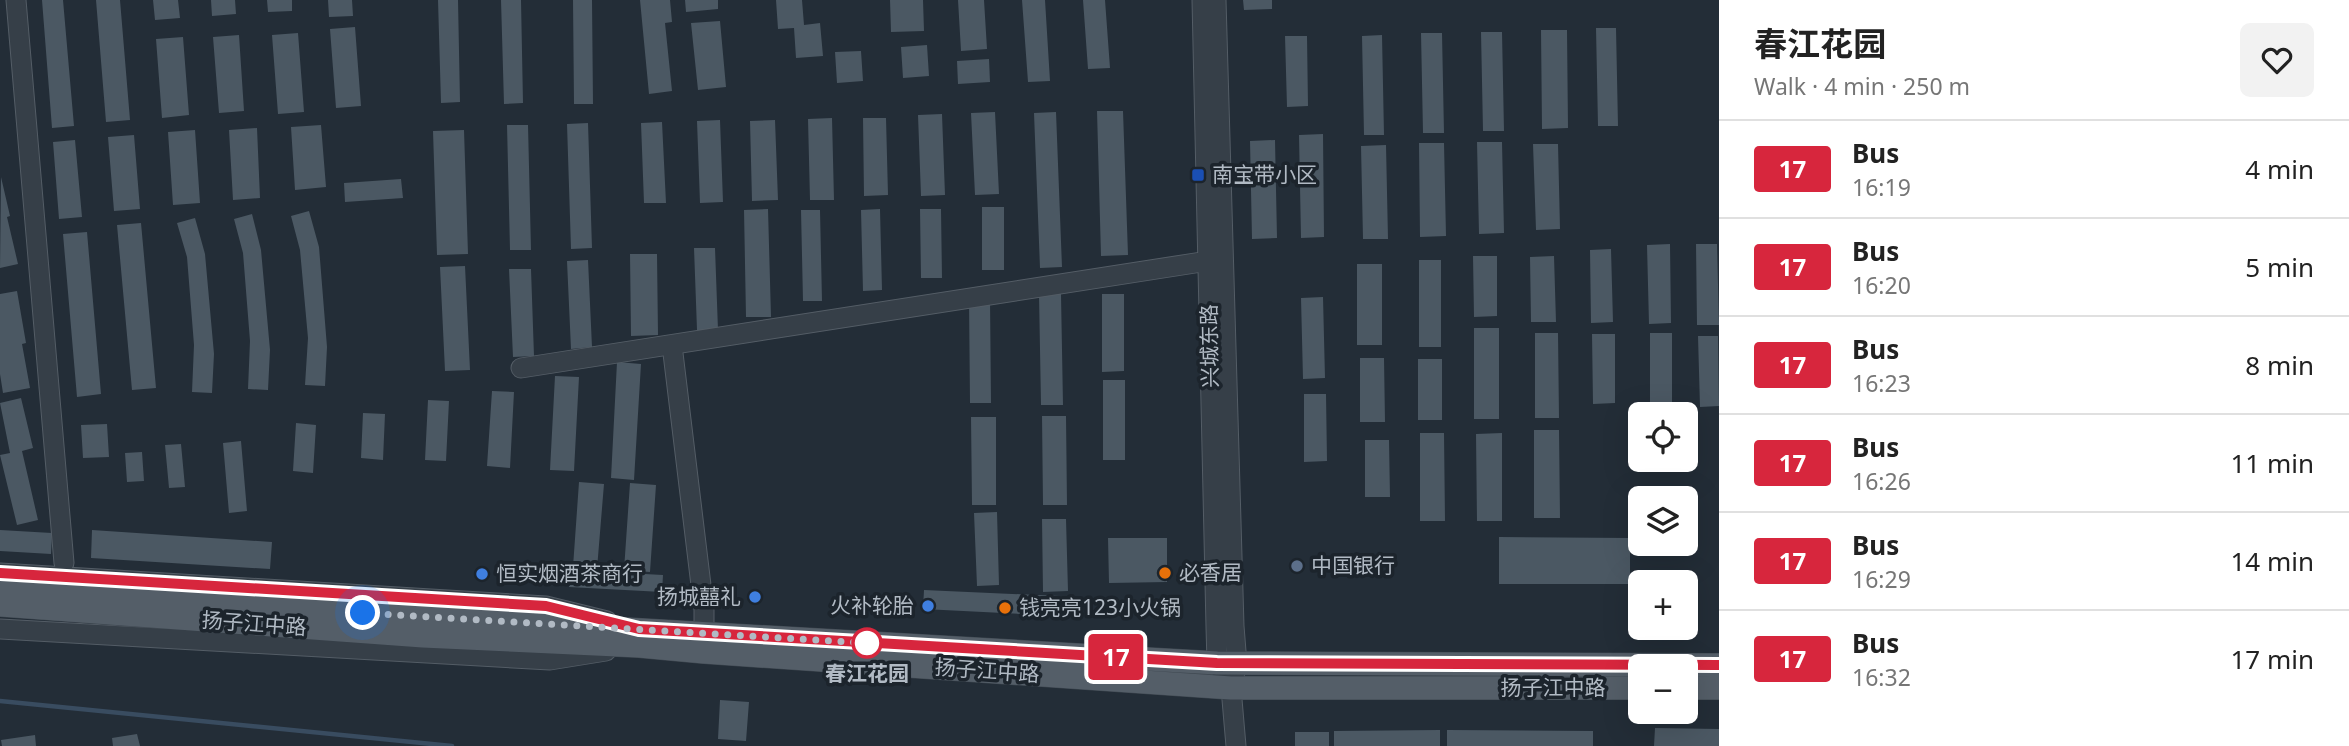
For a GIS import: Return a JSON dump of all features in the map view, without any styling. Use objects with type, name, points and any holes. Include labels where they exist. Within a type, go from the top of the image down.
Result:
[{"type":"main road","name":"扬子江中路","points":[[0,586],[252,614]]},
{"type":"main road","name":"扬子江中路","points":[[0,605],[418,617],[1231,688],[1628,688]]},
{"type":"main road","name":"扬子江中路","points":[[705,643],[1227,664],[1719,665]]},
{"type":"main road","points":[[1698,688],[1719,688]]},
{"type":"street","points":[[16,0],[64,563]]},
{"type":"street","name":"兴城东路","points":[[1202,0],[1208,261],[1227,664],[1236,746]]},
{"type":"street","name":"兴城东路","points":[[1216,0],[1233,613],[1227,664]]},
{"type":"street","points":[[522,368],[1208,261]]},
{"type":"street","points":[[672,345],[705,643]]},
{"type":"street","points":[[0,573],[546,606],[639,637]]},
{"type":"street","points":[[0,629],[550,660],[639,637]]},
{"type":"building","points":[[42,0],[63,0],[74,126],[52,128]]},
{"type":"building","points":[[96,0],[120,0],[130,120],[106,122]]},
{"type":"building","points":[[153,0],[178,0],[180,18],[155,20]]},
{"type":"building","points":[[211,0],[235,0],[236,14],[212,16]]},
{"type":"building","points":[[267,0],[292,0],[292,11],[268,12]]},
{"type":"building","points":[[328,0],[352,0],[353,16],[329,17]]},
{"type":"building","points":[[438,0],[458,0],[460,102],[441,103]]},
{"type":"building","points":[[501,0],[521,0],[523,103],[504,104]]},
{"type":"building","points":[[573,0],[592,0],[593,104],[574,104]]},
{"type":"building","points":[[640,0],[670,0],[672,22],[665,23],[672,91],[649,94]]},
{"type":"building","points":[[685,0],[718,0],[718,9],[686,12]]},
{"type":"building","points":[[776,0],[802,0],[804,25],[820,23],[823,56],[796,58],[794,28],[778,29]]},
{"type":"building","points":[[890,0],[923,0],[924,31],[891,32]]},
{"type":"building","points":[[958,0],[984,0],[987,49],[961,51]]},
{"type":"building","points":[[1022,0],[1045,0],[1050,81],[1028,82]]},
{"type":"building","points":[[1083,0],[1105,0],[1110,68],[1088,69]]},
{"type":"building","points":[[1243,0],[1272,0],[1272,9],[1244,10]]},
{"type":"building","points":[[720,21],[726,87],[698,90],[691,23]]},
{"type":"building","points":[[355,27],[361,106],[336,108],[330,29]]},
{"type":"building","points":[[1596,28],[1616,28],[1618,126],[1598,126]]},
{"type":"building","points":[[1541,30],[1567,30],[1568,128],[1542,129]]},
{"type":"building","points":[[1481,32],[1502,32],[1504,131],[1483,131]]},
{"type":"building","points":[[298,33],[304,112],[278,114],[272,35]]},
{"type":"building","points":[[1421,33],[1442,33],[1444,133],[1423,133]]},
{"type":"building","points":[[239,35],[244,111],[219,113],[213,37]]},
{"type":"building","points":[[1382,35],[1384,135],[1364,135],[1362,36]]},
{"type":"building","points":[[1285,36],[1307,36],[1308,106],[1287,107]]},
{"type":"building","points":[[183,37],[189,115],[162,118],[156,39]]},
{"type":"building","points":[[927,45],[929,76],[903,78],[901,47]]},
{"type":"building","points":[[861,51],[863,81],[837,83],[835,52]]},
{"type":"building","points":[[989,59],[990,82],[958,84],[957,61]]},
{"type":"building","points":[[1097,111],[1123,111],[1128,255],[1101,256]]},
{"type":"building","points":[[995,112],[999,194],[975,195],[971,113]]},
{"type":"building","points":[[1056,112],[1062,267],[1040,268],[1034,113]]},
{"type":"building","points":[[942,114],[945,195],[921,196],[918,115]]},
{"type":"building","points":[[832,118],[834,200],[810,200],[808,119]]},
{"type":"building","points":[[863,118],[886,118],[888,195],[864,196]]},
{"type":"building","points":[[720,120],[723,202],[700,203],[697,121]]},
{"type":"building","points":[[775,120],[778,200],[752,201],[750,121]]},
{"type":"building","points":[[662,122],[666,203],[644,203],[641,123]]},
{"type":"building","points":[[588,123],[592,248],[571,249],[567,124]]},
{"type":"building","points":[[321,125],[326,187],[295,190],[291,127]]},
{"type":"building","points":[[507,125],[528,125],[531,250],[510,250]]},
{"type":"building","points":[[257,128],[260,198],[233,200],[229,130]]},
{"type":"building","points":[[195,130],[200,203],[173,205],[168,132]]},
{"type":"building","points":[[464,130],[468,254],[437,255],[433,131]]},
{"type":"building","points":[[1323,134],[1324,237],[1301,238],[1299,135]]},
{"type":"building","points":[[134,135],[140,209],[114,211],[108,137]]},
{"type":"building","points":[[75,140],[82,217],[59,219],[53,142]]},
{"type":"building","points":[[1275,140],[1277,238],[1252,239],[1250,141]]},
{"type":"building","points":[[1477,142],[1502,142],[1504,233],[1479,234]]},
{"type":"building","points":[[1419,143],[1444,143],[1446,236],[1420,237]]},
{"type":"building","points":[[1533,144],[1558,144],[1560,229],[1536,230]]},
{"type":"building","points":[[1386,145],[1388,239],[1363,239],[1361,146]]},
{"type":"building","points":[[1,177],[18,264],[0,268]]},
{"type":"building","points":[[401,179],[403,198],[345,202],[344,183]]},
{"type":"building","points":[[982,207],[1004,207],[1004,270],[982,270]]},
{"type":"building","points":[[768,209],[771,317],[746,317],[744,210]]},
{"type":"building","points":[[880,209],[882,290],[863,291],[861,210]]},
{"type":"building","points":[[920,209],[941,209],[942,278],[921,278]]},
{"type":"building","points":[[801,210],[820,210],[822,301],[803,301]]},
{"type":"building","points":[[309,211],[319,247],[327,347],[325,386],[305,385],[308,338],[300,250],[291,216]]},
{"type":"building","points":[[252,214],[261,250],[270,350],[268,390],[248,389],[250,341],[243,253],[234,219]]},
{"type":"building","points":[[195,218],[205,254],[214,354],[212,393],[192,392],[194,345],[187,257],[177,223]]},
{"type":"building","points":[[141,223],[156,388],[132,390],[117,225]]},
{"type":"building","points":[[87,232],[101,394],[77,397],[63,234]]},
{"type":"building","points":[[1670,244],[1671,323],[1649,324],[1647,245]]},
{"type":"building","points":[[1696,244],[1717,244],[1719,325],[1697,325]]},
{"type":"building","points":[[694,248],[715,248],[718,330],[697,330]]},
{"type":"building","points":[[1611,249],[1613,322],[1591,323],[1590,250]]},
{"type":"building","points":[[630,254],[657,254],[658,335],[631,336]]},
{"type":"building","points":[[1473,256],[1497,256],[1497,316],[1474,317]]},
{"type":"building","points":[[1554,256],[1556,322],[1531,322],[1530,257]]},
{"type":"building","points":[[588,260],[592,347],[571,349],[567,261]]},
{"type":"building","points":[[1419,260],[1441,260],[1441,347],[1419,347]]},
{"type":"building","points":[[1357,264],[1382,264],[1382,345],[1357,345]]},
{"type":"building","points":[[465,266],[470,370],[445,371],[440,267]]},
{"type":"building","points":[[509,269],[531,269],[534,356],[513,357]]},
{"type":"building","points":[[17,291],[30,388],[3,393],[0,374],[0,294]]},
{"type":"building","points":[[1039,294],[1061,294],[1063,405],[1041,405]]},
{"type":"building","points":[[1102,294],[1124,294],[1124,371],[1102,372]]},
{"type":"building","points":[[1323,297],[1325,378],[1303,379],[1301,298]]},
{"type":"building","points":[[969,298],[990,298],[991,403],[970,403]]},
{"type":"building","points":[[1474,328],[1499,328],[1499,419],[1474,419]]},
{"type":"building","points":[[1535,333],[1558,333],[1559,418],[1535,418]]},
{"type":"building","points":[[1650,333],[1672,333],[1672,402],[1650,402]]},
{"type":"building","points":[[1592,334],[1615,334],[1615,403],[1593,404]]},
{"type":"building","points":[[1698,336],[1718,336],[1719,406],[1700,407]]},
{"type":"building","points":[[1360,358],[1384,358],[1385,422],[1360,422]]},
{"type":"building","points":[[1418,359],[1442,359],[1442,420],[1418,420]]},
{"type":"building","points":[[617,362],[641,364],[634,480],[611,478]]},
{"type":"building","points":[[555,376],[579,377],[574,471],[550,470]]},
{"type":"building","points":[[1103,380],[1125,380],[1125,460],[1103,460]]},
{"type":"building","points":[[492,391],[514,392],[510,468],[487,466]]},
{"type":"building","points":[[1304,394],[1326,394],[1327,461],[1304,462]]},
{"type":"building","points":[[21,398],[33,448],[22,451],[38,520],[17,525],[0,455],[10,453],[0,403]]},
{"type":"building","points":[[428,400],[449,401],[446,461],[425,460]]},
{"type":"building","points":[[363,413],[385,414],[383,460],[361,458]]},
{"type":"building","points":[[1042,416],[1066,416],[1067,505],[1043,505]]},
{"type":"building","points":[[971,417],[996,417],[996,505],[972,505]]},
{"type":"building","points":[[296,423],[316,425],[313,473],[293,471]]},
{"type":"building","points":[[107,424],[109,457],[83,458],[81,425]]},
{"type":"building","points":[[1534,430],[1559,430],[1560,518],[1534,518]]},
{"type":"building","points":[[1420,433],[1444,433],[1445,521],[1420,521]]},
{"type":"building","points":[[1502,433],[1502,521],[1477,521],[1476,434]]},
{"type":"building","points":[[1365,440],[1389,440],[1390,497],[1365,497]]},
{"type":"building","points":[[241,441],[247,511],[229,513],[223,443]]},
{"type":"building","points":[[181,444],[185,487],[169,488],[165,445]]},
{"type":"building","points":[[142,452],[144,481],[127,482],[125,453]]},
{"type":"building","points":[[579,482],[604,484],[597,569],[573,567]]},
{"type":"building","points":[[630,483],[656,485],[650,572],[624,570]]},
{"type":"building","points":[[997,512],[999,585],[977,586],[974,513]]},
{"type":"building","points":[[1042,519],[1066,519],[1068,591],[1043,592]]},
{"type":"building","points":[[0,530],[52,533],[51,554],[0,551]]},
{"type":"building","points":[[92,530],[272,542],[270,569],[91,558]]},
{"type":"building","points":[[1499,537],[1628,538],[1628,584],[1499,584]]},
{"type":"building","points":[[1108,538],[1167,538],[1167,582],[1109,583]]},
{"type":"building","points":[[570,570],[663,575],[662,592],[569,587]]},
{"type":"building","points":[[924,590],[1081,597],[1080,617],[923,609]]},
{"type":"building","points":[[720,700],[749,702],[746,741],[718,739]]},
{"type":"building","points":[[1655,728],[1719,729],[1719,746],[1654,746]]},
{"type":"building","points":[[1440,730],[1440,746],[1334,746],[1334,731]]},
{"type":"building","points":[[1447,730],[1593,731],[1593,746],[1447,746]]},
{"type":"building","points":[[1295,732],[1329,732],[1329,746],[1295,746]]},
{"type":"building","points":[[137,734],[140,746],[113,746],[112,738]]},
{"type":"building","points":[[35,735],[36,746],[2,746],[1,740]]},
{"type":"waterway","points":[[0,701],[452,746]]},
{"type":"bus line","name":"17","points":[[0,573],[546,606],[639,629],[1217,663],[1719,665]]},
{"type":"place","name":"南宝带小区","points":[[1198,175]]},
{"type":"place","name":"中国银行","points":[[1297,566]]},
{"type":"place","name":"必香居","points":[[1165,573]]},
{"type":"place","name":"恒实烟酒茶商行","points":[[482,574]]},
{"type":"place","name":"扬城囍礼","points":[[755,597]]},
{"type":"place","name":"火补轮胎","points":[[928,606]]},
{"type":"place","name":"钱亮亮123小火锅","points":[[1005,608]]},
{"type":"place","name":"春江花园","points":[[867,643]]},
{"type":"route","points":[[363,613],[867,643]]}]
